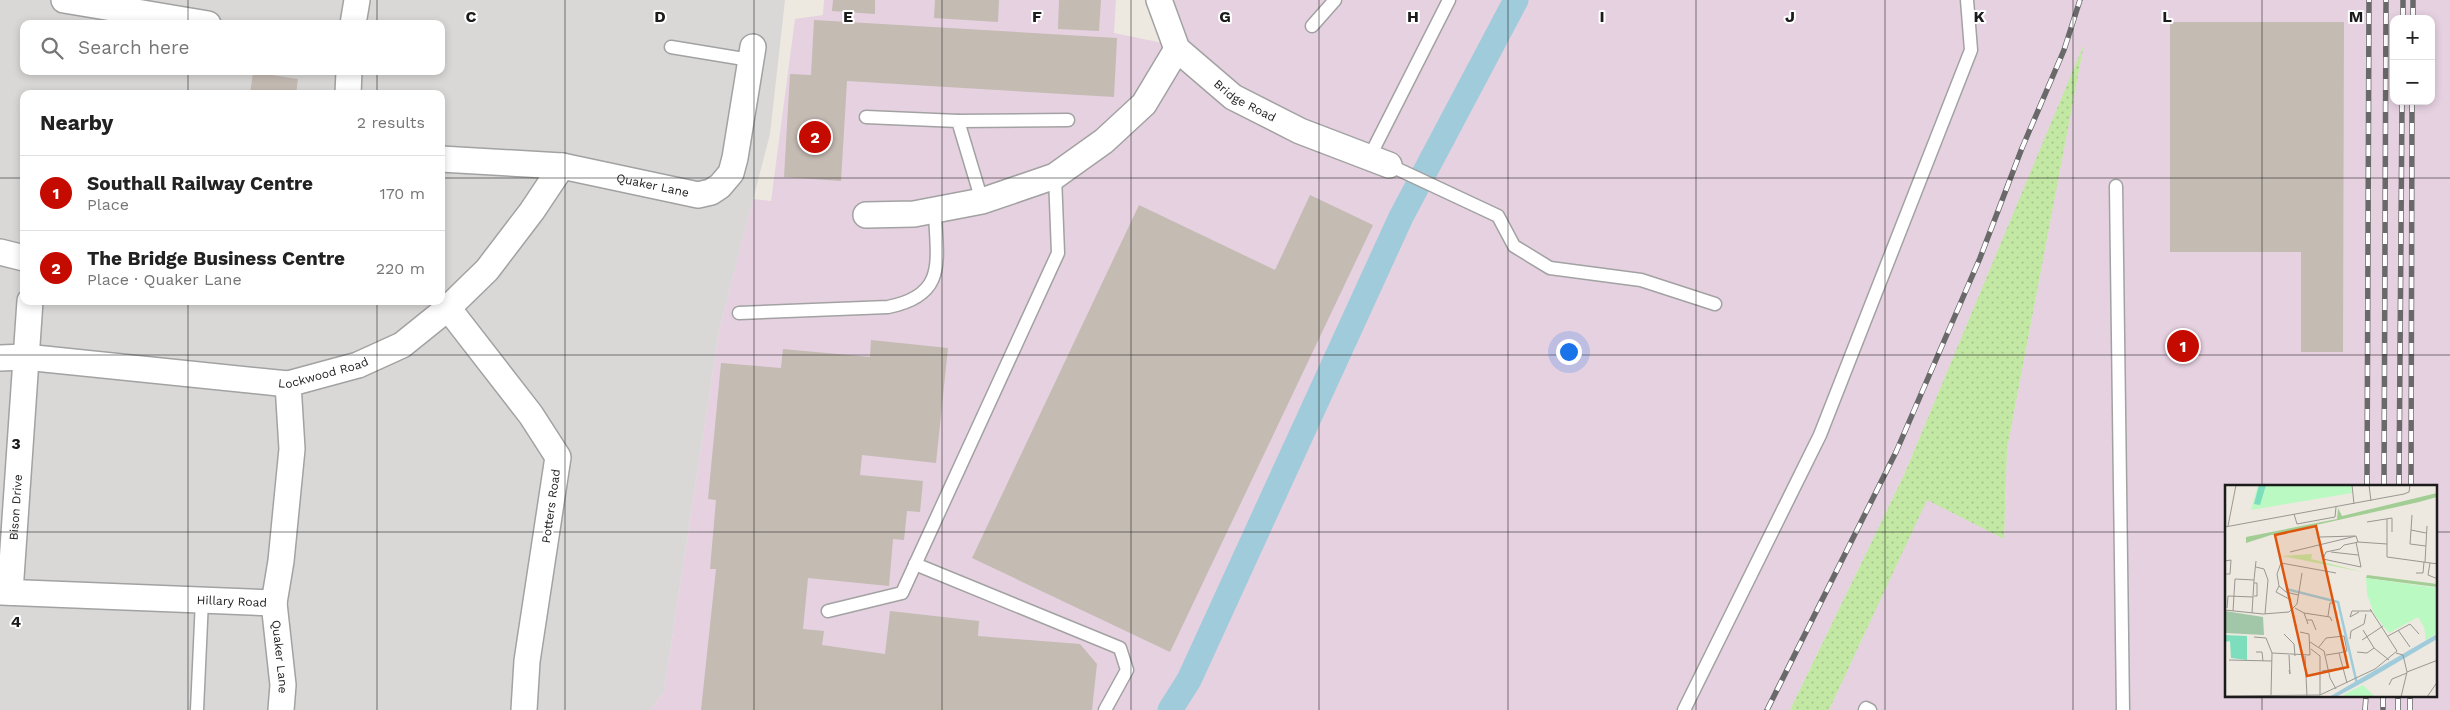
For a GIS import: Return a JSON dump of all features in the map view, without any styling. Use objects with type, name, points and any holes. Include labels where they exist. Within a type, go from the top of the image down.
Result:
[{"type":"street","points":[[64,0],[184,20]]},
{"type":"street","points":[[354,20],[357,0]]},
{"type":"street","name":"Bridge Road","points":[[1159,0],[1177,49],[1234,97],[1300,131],[1380,160]]},
{"type":"street","points":[[866,215],[914,214],[982,201],[1055,176],[1104,141],[1144,104],[1177,49]]},
{"type":"street","name":"Quaker Lane","points":[[445,159],[562,166],[678,192],[698,195],[711,192],[720,186],[731,173],[736,158],[751,54]]},
{"type":"street","points":[[348,75],[348,90]]},
{"type":"street","name":"Lockwood Road","points":[[0,358],[25,358],[288,384],[358,365],[402,345],[448,308],[487,270],[532,211],[562,166]]},
{"type":"street","points":[[0,252],[20,257]]},
{"type":"street","name":"Bison Drive","points":[[5,592],[30,305]]},
{"type":"street","name":"Potters Road","points":[[448,308],[531,415],[558,458],[527,661],[524,710]]},
{"type":"street","name":"Hillary Road","points":[[5,592],[274,603],[281,561],[292,449],[288,384]]},
{"type":"street","name":"Quaker Lane","points":[[274,603],[283,686],[281,710]]},
{"type":"lane","points":[[1312,26],[1335,0]]},
{"type":"lane","points":[[1449,0],[1380,160],[1498,216],[1514,246],[1550,268],[1641,280],[1715,304]]},
{"type":"lane","points":[[1684,710],[1820,435],[1971,50],[1967,0]]},
{"type":"lane","points":[[671,47],[751,54]]},
{"type":"lane","points":[[866,117],[958,121],[1068,120]]},
{"type":"lane","points":[[958,121],[982,201]]},
{"type":"lane","points":[[828,611],[902,593],[1058,253],[1055,176]]},
{"type":"lane","points":[[2116,186],[2123,710]]},
{"type":"lane","points":[[739,314],[888,307],[906,303],[919,297],[934,277],[936,266],[935,210]]},
{"type":"lane","points":[[915,564],[1120,648],[1127,670],[1106,710]]},
{"type":"lane","points":[[197,710],[202,600]]},
{"type":"shaded area","points":[[0,0],[785,0],[770,134],[719,331],[664,691],[651,710],[0,710]]},
{"type":"shaded area","points":[[824,0],[1116,0],[1114,33],[1173,45],[1166,0],[2450,0],[2450,710],[1829,710],[1927,499],[2004,539],[2007,449],[2083,48],[1904,475],[1790,710],[651,710],[664,691],[719,331],[753,199],[771,201],[795,19],[823,15]]},
{"type":"green space","points":[[2084,44],[2007,449],[2004,539],[1927,500],[1829,710],[1790,710],[1904,475]]},
{"type":"building","points":[[833,0],[875,0],[875,14],[832,11]]},
{"type":"building","points":[[935,0],[999,0],[998,22],[934,18]]},
{"type":"building","points":[[1059,0],[1101,0],[1099,31],[1058,29]]},
{"type":"building","points":[[814,20],[1117,38],[1114,97],[847,81],[841,181],[784,177],[790,74],[811,75]]},
{"type":"building","points":[[2170,22],[2344,22],[2343,352],[2301,352],[2301,252],[2170,252]]},
{"type":"building","points":[[253,75],[272,75],[298,79],[297,90],[251,90]]},
{"type":"building","points":[[1310,195],[1373,225],[1170,652],[972,558],[1139,205],[1275,270]]},
{"type":"building","points":[[871,340],[948,348],[936,463],[862,455],[860,475],[923,481],[920,512],[907,511],[904,540],[893,539],[889,586],[808,578],[803,629],[824,631],[822,645],[885,654],[890,611],[979,621],[978,636],[1080,644],[1097,664],[1092,710],[701,710],[716,569],[710,569],[716,500],[708,499],[721,363],[781,368],[783,349],[870,357]]},
{"type":"waterway","points":[[1170,710],[1189,680],[1401,217],[1516,0]]},
{"type":"railway","points":[[1767,710],[1896,452],[1980,258],[2022,148],[2064,50],[2080,0]]},
{"type":"railway","points":[[2367,485],[2369,0]]},
{"type":"railway","points":[[2384,485],[2386,0]]},
{"type":"railway","points":[[2403,0],[2403,15]]},
{"type":"railway","points":[[2413,0],[2413,15]]},
{"type":"railway","points":[[2399,485],[2402,105]]},
{"type":"railway","points":[[2411,485],[2412,105]]},
{"type":"railway","points":[[2365,710],[2366,698]]},
{"type":"railway","points":[[2383,698],[2383,710]]},
{"type":"railway","points":[[2398,698],[2398,710]]},
{"type":"railway","points":[[2410,698],[2410,710]]},
{"type":"place","name":"The Bridge Business Centre","points":[[815,137]]},
{"type":"place","name":"Southall Railway Centre","points":[[2183,346]]}]
